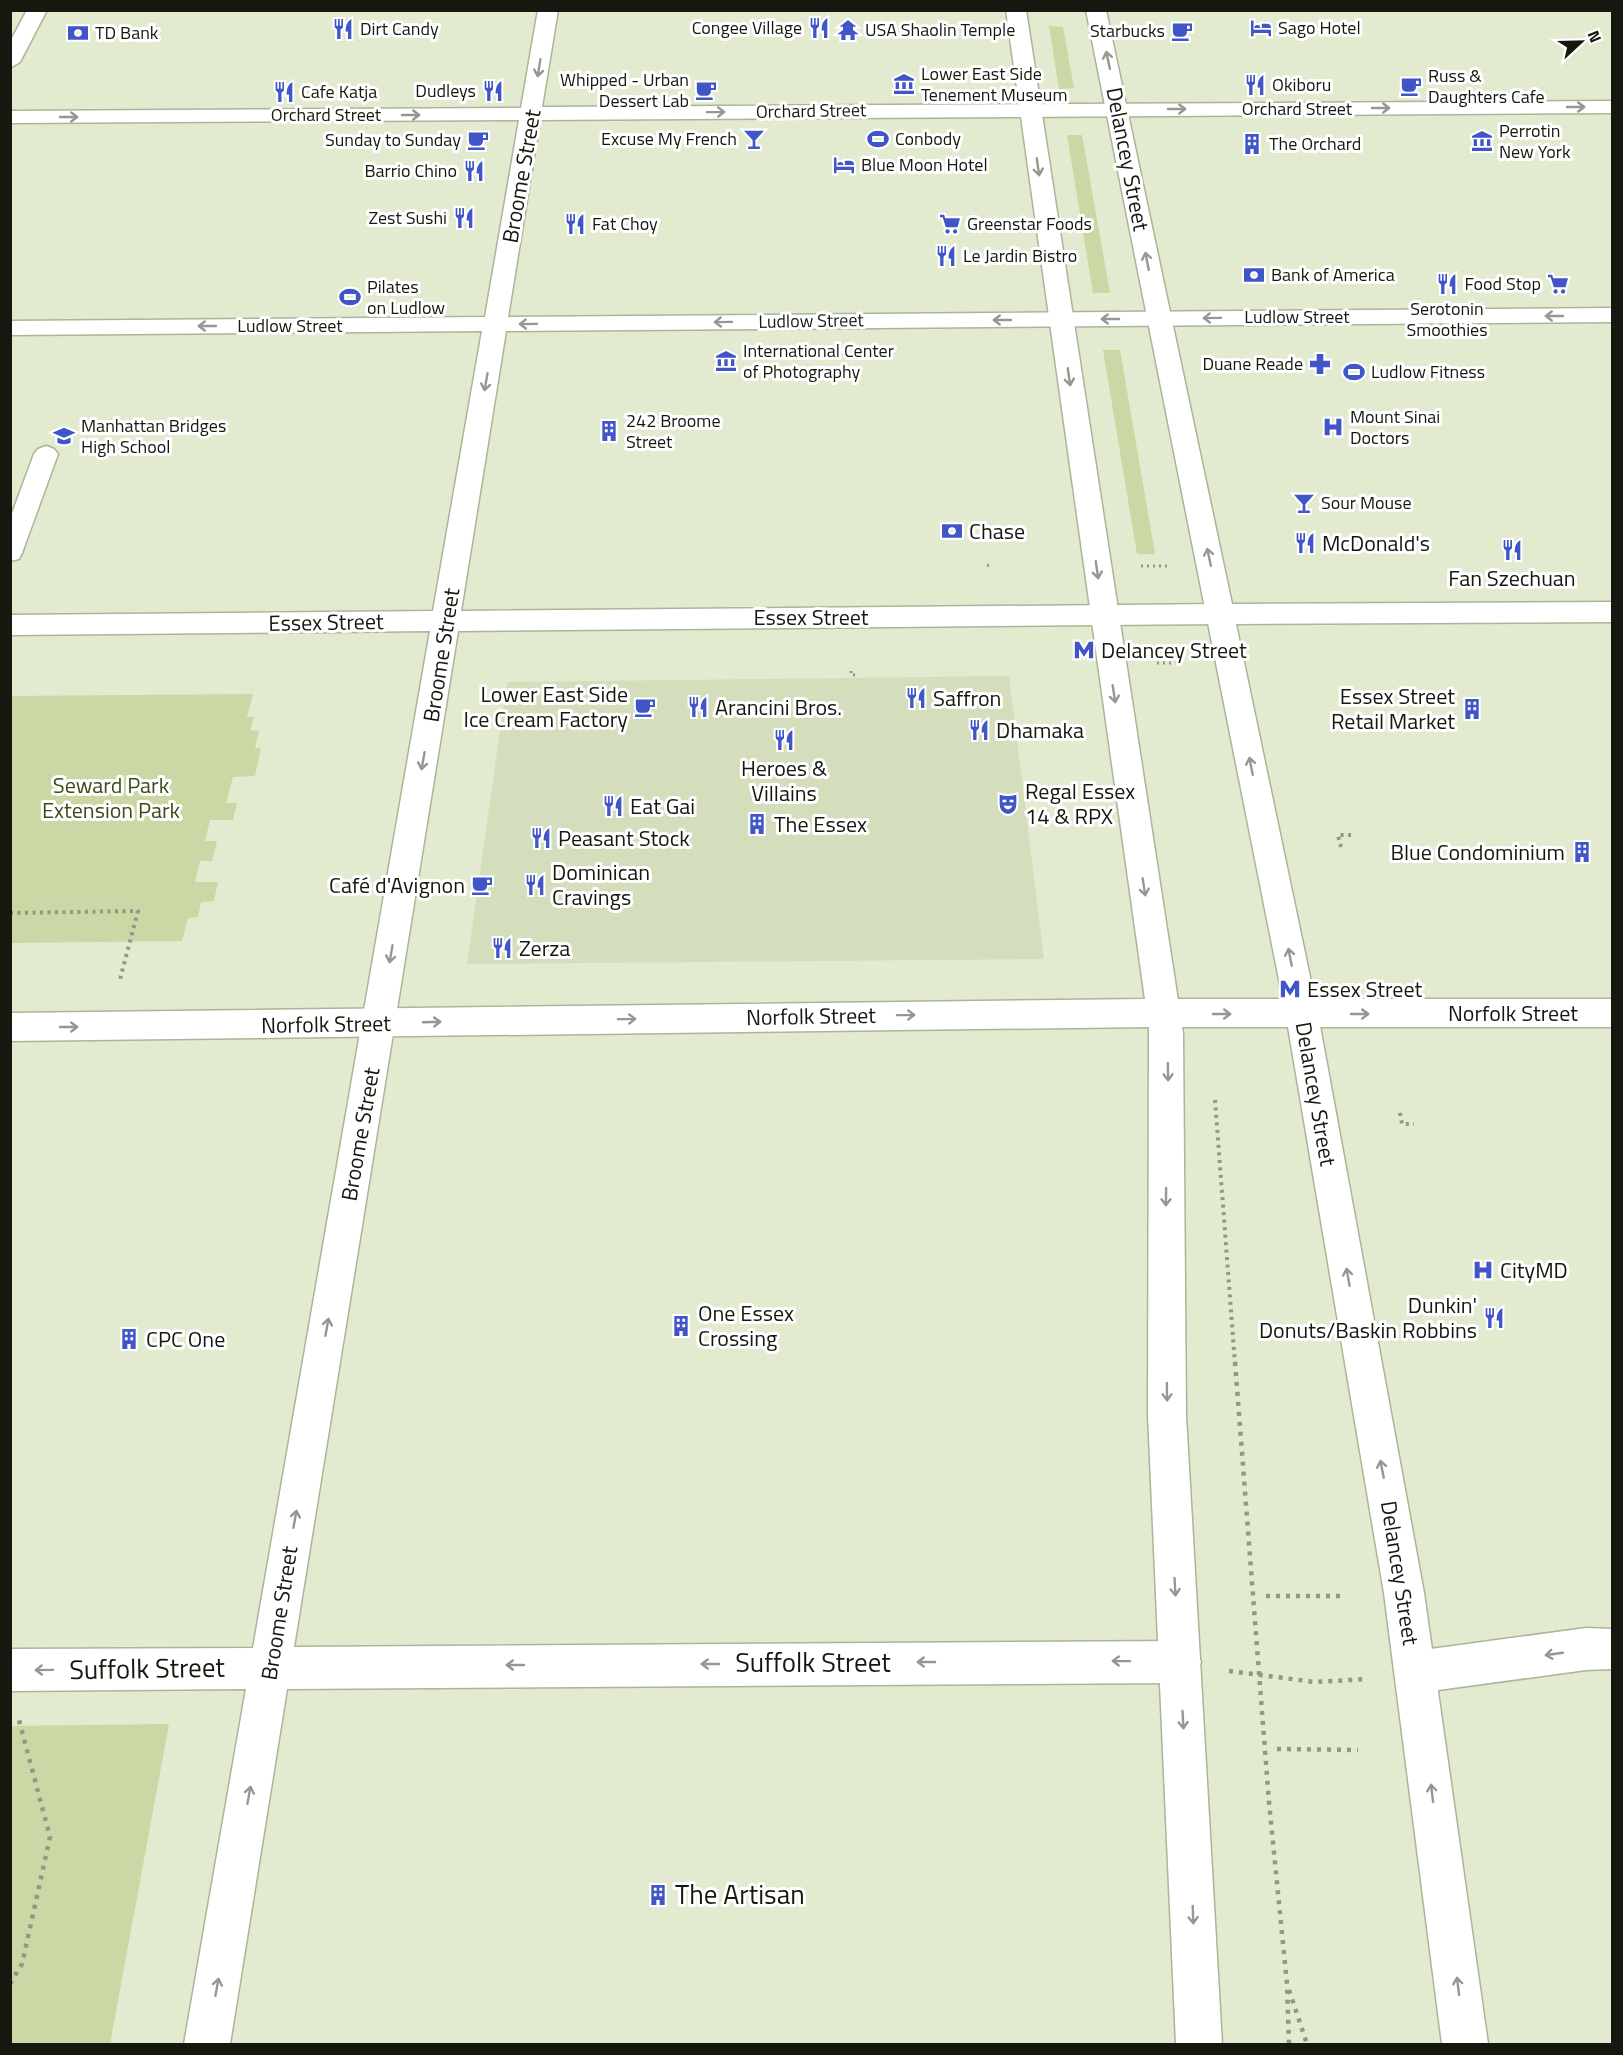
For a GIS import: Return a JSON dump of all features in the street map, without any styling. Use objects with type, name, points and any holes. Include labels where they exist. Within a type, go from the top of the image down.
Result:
[{"type":"street","points":[[10,62],[37,10]]},
{"type":"street","name":"Broome Street","points":[[207,2044],[548,10]]},
{"type":"street","points":[[1016,10],[1163,1013],[1168,1086],[1166,1382],[1199,2044]]},
{"type":"street","name":"Delancey Street","points":[[1096,10],[1302,1015],[1394,1527],[1416,1672],[1465,2044]]},
{"type":"street","name":"Orchard Street","points":[[10,117],[1612,107]]},
{"type":"street","name":"Ludlow Street","points":[[10,328],[1612,315]]},
{"type":"street","name":"Essex Street","points":[[10,625],[1612,612]]},
{"type":"street","name":"Norfolk Street","points":[[10,1027],[1163,1013],[1302,1015],[1612,1013]]},
{"type":"street","points":[[1416,1672],[1586,1649],[1612,1649]]},
{"type":"street","name":"Suffolk Street","points":[[10,1670],[1180,1662]]},
{"type":"lane","points":[[10,553],[46,454]]},
{"type":"path","points":[[987,565],[992,567]]},
{"type":"path","points":[[1140,566],[1170,566]]},
{"type":"path","points":[[1156,663],[1186,663]]},
{"type":"path","points":[[851,671],[851,675],[856,675]]},
{"type":"path","points":[[1341,846],[1338,835],[1351,835]]},
{"type":"path","points":[[10,913],[138,911],[119,983]]},
{"type":"path","points":[[1400,1113],[1402,1124],[1414,1124]]},
{"type":"path","points":[[1266,1596],[1340,1596]]},
{"type":"path","points":[[1180,1662],[1281,1680],[1347,1682],[1416,1672]]},
{"type":"path","points":[[10,1984],[22,1964],[50,1836],[16,1710]]},
{"type":"path","points":[[1277,1749],[1358,1750]]},
{"type":"path","points":[[1288,2044],[1287,1984],[1307,2044]]},
{"type":"shaded area","name":"The Essex","points":[[1009,676],[1044,959],[467,964],[507,682]]},
{"type":"green space","points":[[1049,26],[1063,27],[1074,88],[1059,89]]},
{"type":"green space","points":[[1067,135],[1082,135],[1110,293],[1093,293]]},
{"type":"green space","points":[[1103,350],[1120,350],[1155,554],[1137,554]]},
{"type":"green space","name":"Seward Park Extension Park","points":[[253,694],[247,717],[254,717],[250,730],[259,731],[255,748],[261,748],[255,776],[233,777],[226,803],[237,803],[233,820],[210,820],[205,841],[217,841],[212,861],[200,861],[195,882],[218,882],[214,901],[201,902],[198,917],[188,918],[182,941],[11,943],[11,696]]},
{"type":"green space","points":[[169,1724],[110,2044],[11,2044],[11,1726]]},
{"type":"place","name":"Congee Village","points":[[819,28]]},
{"type":"place","name":"Sago Hotel","points":[[1261,28]]},
{"type":"place","name":"Dirt Candy","points":[[343,29]]},
{"type":"place","name":"USA Shaolin Temple","points":[[848,30]]},
{"type":"place","name":"Starbucks","points":[[1182,31]]},
{"type":"place","name":"TD Bank","points":[[78,33]]},
{"type":"place","name":"Lower East Side Tenement Museum","points":[[904,84]]},
{"type":"place","name":"Okiboru","points":[[1255,85]]},
{"type":"place","name":"Russ & Daughters Cafe","points":[[1411,86]]},
{"type":"place","name":"Whipped - Urban Dessert Lab","points":[[706,90]]},
{"type":"place","name":"Dudleys","points":[[493,91]]},
{"type":"place","name":"Cafe Katja","points":[[284,92]]},
{"type":"place","name":"Excuse My French","points":[[754,139]]},
{"type":"place","name":"Conbody","points":[[878,139]]},
{"type":"place","name":"Sunday to Sunday","points":[[478,140]]},
{"type":"place","name":"Perrotin New York","points":[[1482,141]]},
{"type":"place","name":"The Orchard","points":[[1252,144]]},
{"type":"place","name":"Blue Moon Hotel","points":[[844,165]]},
{"type":"place","name":"Barrio Chino","points":[[474,171]]},
{"type":"place","name":"Zest Sushi","points":[[464,218]]},
{"type":"place","name":"Fat Choy","points":[[575,224]]},
{"type":"place","name":"Greenstar Foods","points":[[950,224]]},
{"type":"place","name":"Le Jardin Bistro","points":[[946,256]]},
{"type":"place","name":"Bank of America","points":[[1254,275]]},
{"type":"place","name":"Serotonin Smoothies","points":[[1447,284]]},
{"type":"place","name":"Food Stop","points":[[1558,284]]},
{"type":"place","name":"Pilates on Ludlow","points":[[350,297]]},
{"type":"place","name":"International Center of Photography","points":[[726,361]]},
{"type":"place","name":"Duane Reade","points":[[1320,364]]},
{"type":"place","name":"Ludlow Fitness","points":[[1354,372]]},
{"type":"place","name":"Mount Sinai Doctors","points":[[1333,427]]},
{"type":"place","name":"242 Broome Street","points":[[609,431]]},
{"type":"place","name":"Manhattan Bridges High School","points":[[64,436]]},
{"type":"place","name":"Sour Mouse","points":[[1304,503]]},
{"type":"place","name":"Chase","points":[[952,531]]},
{"type":"place","name":"McDonald's","points":[[1305,543]]},
{"type":"place","name":"Fan Szechuan","points":[[1512,550]]},
{"type":"place","name":"Delancey Street","points":[[1084,650]]},
{"type":"place","name":"Saffron","points":[[916,698]]},
{"type":"place","name":"Lower East Side Ice Cream Factory","points":[[645,707]]},
{"type":"place","name":"Arancini Bros.","points":[[698,707]]},
{"type":"place","name":"Essex Street Retail Market","points":[[1472,709]]},
{"type":"place","name":"Dhamaka","points":[[979,730]]},
{"type":"place","name":"Heroes & Villains","points":[[784,740]]},
{"type":"place","name":"Regal Essex 14 & RPX","points":[[1008,804]]},
{"type":"place","name":"Eat Gai","points":[[613,806]]},
{"type":"place","name":"The Essex","points":[[757,824]]},
{"type":"place","name":"Peasant Stock","points":[[541,838]]},
{"type":"place","name":"Blue Condominium","points":[[1582,852]]},
{"type":"place","name":"Café d'Avignon","points":[[482,885]]},
{"type":"place","name":"Dominican Cravings","points":[[535,885]]},
{"type":"place","name":"Zerza","points":[[502,948]]},
{"type":"place","name":"Essex Street","points":[[1290,989]]},
{"type":"place","name":"CityMD","points":[[1483,1270]]},
{"type":"place","name":"Dunkin' Donuts/Baskin Robbins","points":[[1494,1318]]},
{"type":"place","name":"One Essex Crossing","points":[[681,1326]]},
{"type":"place","name":"CPC One","points":[[129,1339]]},
{"type":"place","name":"The Artisan","points":[[658,1895]]}]
